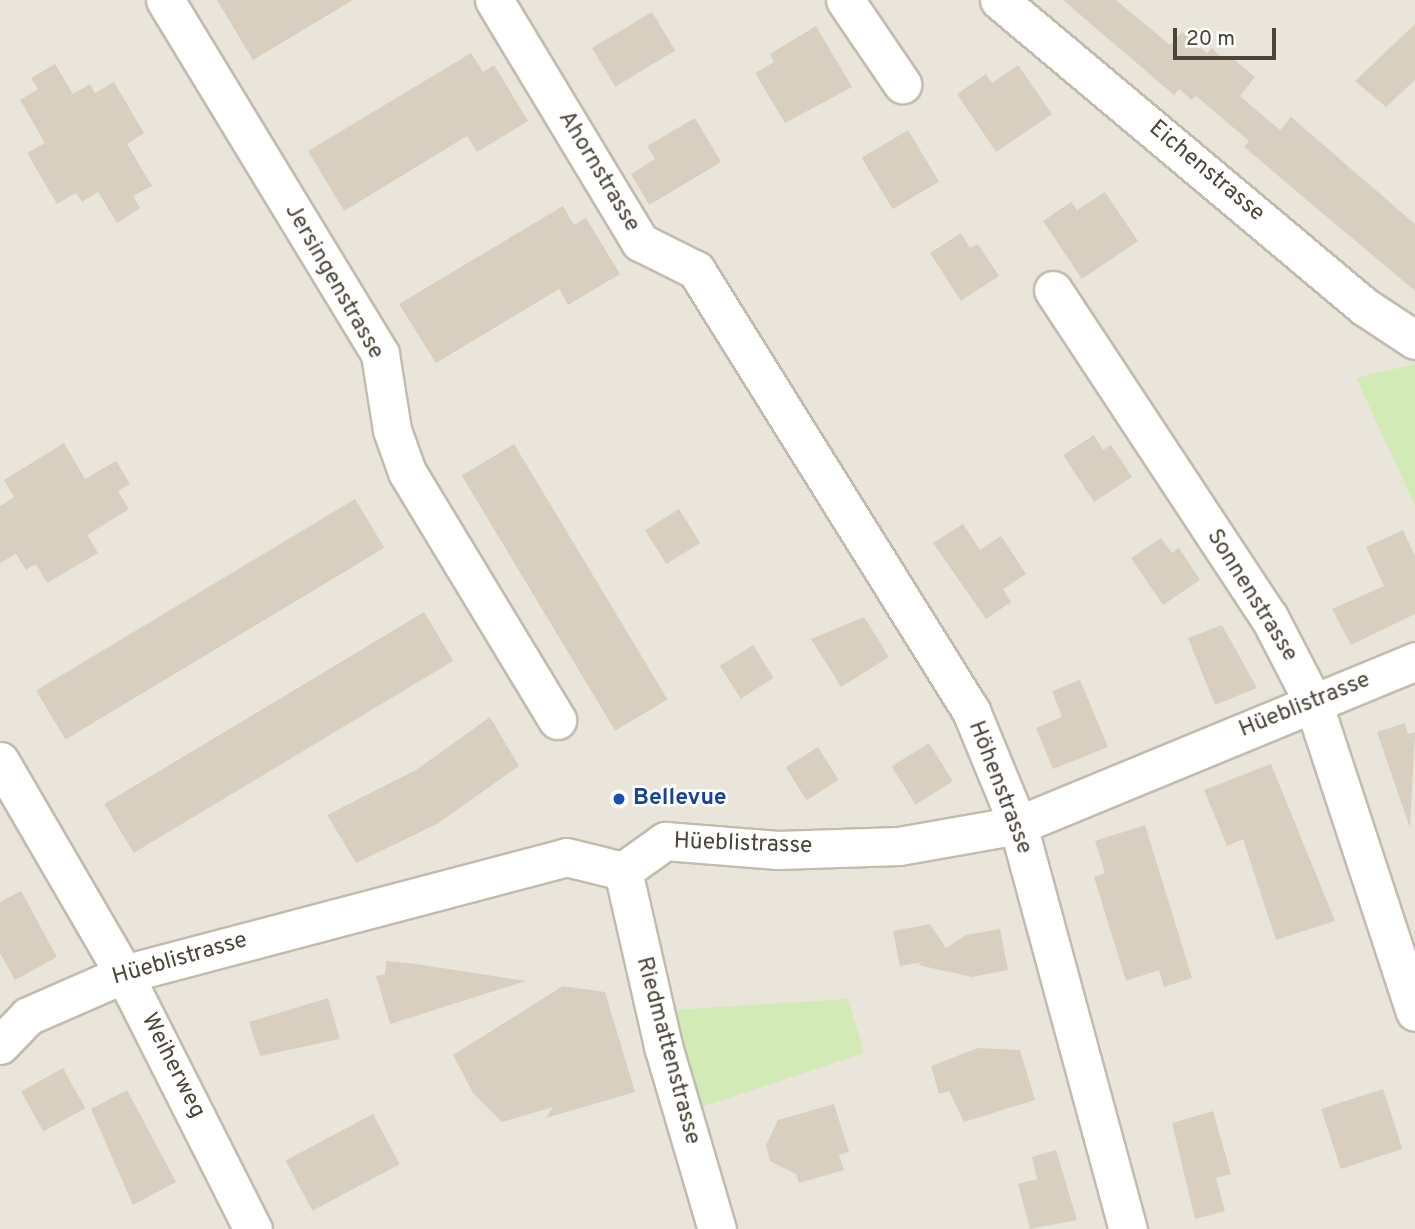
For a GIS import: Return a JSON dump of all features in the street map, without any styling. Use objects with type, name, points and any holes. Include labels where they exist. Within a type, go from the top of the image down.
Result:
[{"type":"street","name":"Jersingenstrasse","points":[[165,0],[380,354],[391,430],[407,472],[557,720]]},
{"type":"street","name":"Ahornstrasse","points":[[494,0],[640,242],[696,270],[791,426]]},
{"type":"street","points":[[845,0],[902,83]]},
{"type":"street","name":"Eichenstrasse","points":[[999,0],[1365,307],[1415,340]]},
{"type":"street","name":"Sonnenstrasse","points":[[1053,290],[1269,617],[1313,702],[1415,1012]]},
{"type":"street","name":"Höhenstrasse","points":[[791,426],[971,711],[1018,825],[1128,1229]]},
{"type":"street","name":"Hüeblistrasse","points":[[0,1045],[28,1016],[124,974],[566,857],[623,871],[665,841],[778,850],[899,846],[1018,825],[1415,661]]},
{"type":"street","name":"Weiherweg","points":[[0,761],[124,974],[253,1229]]},
{"type":"street","name":"Riedmattenstrasse","points":[[623,871],[663,1046],[717,1229]]},
{"type":"shaded area","points":[[0,0],[1415,0],[1415,1229],[0,1229]]},
{"type":"green space","points":[[1415,364],[1415,505],[1356,378]]},
{"type":"green space","points":[[848,999],[864,1053],[701,1107],[671,1010]]},
{"type":"building","points":[[217,0],[353,0],[253,60]]},
{"type":"building","points":[[1063,0],[1116,0],[1170,45],[1182,32],[1207,53],[1212,48],[1224,60],[1229,55],[1255,77],[1240,96],[1280,130],[1291,117],[1415,224],[1415,291],[1244,147],[1249,141],[1196,96],[1192,100],[1179,89],[1174,95]]},
{"type":"building","points":[[652,12],[675,51],[615,87],[592,48]]},
{"type":"building","points":[[1415,24],[1415,80],[1386,107],[1355,81]]},
{"type":"building","points":[[816,26],[852,87],[785,123],[755,73],[774,62],[770,54]]},
{"type":"building","points":[[471,53],[483,72],[494,65],[528,121],[477,152],[467,136],[344,211],[308,151]]},
{"type":"building","points":[[55,64],[73,94],[90,84],[95,93],[114,82],[144,133],[127,144],[152,186],[133,196],[140,208],[117,223],[98,192],[82,202],[76,193],[57,204],[27,153],[45,143],[20,100],[38,89],[31,78]]},
{"type":"building","points":[[1018,65],[1052,114],[996,152],[957,94],[986,74],[992,83]]},
{"type":"building","points":[[695,118],[721,162],[649,205],[631,174],[655,159],[647,146]]},
{"type":"building","points":[[908,130],[939,181],[893,209],[862,158]]},
{"type":"building","points":[[1105,192],[1138,241],[1082,279],[1043,221],[1071,202],[1077,210]]},
{"type":"building","points":[[563,206],[574,225],[586,218],[620,274],[568,305],[559,289],[436,363],[399,304]]},
{"type":"building","points":[[961,233],[970,248],[978,244],[999,276],[961,301],[930,253]]},
{"type":"building","points":[[1094,435],[1103,450],[1111,445],[1132,477],[1094,502],[1063,455]]},
{"type":"building","points":[[64,443],[85,479],[116,461],[130,484],[118,491],[129,509],[87,535],[98,553],[47,583],[36,564],[26,570],[16,554],[0,563],[0,506],[14,497],[4,480]]},
{"type":"building","points":[[514,444],[667,699],[615,731],[462,475]]},
{"type":"building","points":[[355,499],[384,548],[65,739],[36,691]]},
{"type":"building","points":[[679,509],[700,543],[666,564],[645,530]]},
{"type":"building","points":[[963,524],[980,550],[1001,536],[1026,574],[1003,589],[1011,602],[986,619],[933,543]]},
{"type":"building","points":[[1403,530],[1415,556],[1415,614],[1351,645],[1332,609],[1384,586],[1366,547]]},
{"type":"building","points":[[1161,538],[1172,553],[1179,548],[1200,580],[1163,605],[1131,558]]},
{"type":"building","points":[[424,612],[453,661],[134,853],[104,804]]},
{"type":"building","points":[[864,617],[889,657],[841,687],[811,639]]},
{"type":"building","points":[[1222,625],[1257,688],[1215,705],[1188,638]]},
{"type":"building","points":[[753,645],[774,678],[741,699],[720,666]]},
{"type":"building","points":[[1080,680],[1108,747],[1053,769],[1036,728],[1062,717],[1052,691]]},
{"type":"building","points":[[490,717],[519,766],[437,824],[356,863],[327,815],[416,770]]},
{"type":"building","points":[[1405,723],[1408,734],[1415,732],[1410,828],[1377,732]]},
{"type":"building","points":[[929,743],[953,781],[916,804],[892,766]]},
{"type":"building","points":[[818,747],[839,780],[806,800],[786,767]]},
{"type":"building","points":[[1271,764],[1335,921],[1276,940],[1243,839],[1227,846],[1204,790]]},
{"type":"building","points":[[1145,825],[1192,978],[1164,987],[1159,970],[1126,981],[1094,877],[1105,873],[1095,841]]},
{"type":"building","points":[[21,891],[57,957],[15,980],[0,953],[0,902]]},
{"type":"building","points":[[930,924],[946,948],[966,935],[1000,929],[1008,970],[972,977],[918,965],[924,962],[900,966],[893,931]]},
{"type":"building","points":[[386,961],[526,981],[390,1024],[376,976],[385,974]]},
{"type":"building","points":[[563,986],[605,992],[635,1092],[546,1118],[553,1107],[502,1122],[473,1093],[453,1055]]},
{"type":"building","points":[[328,998],[340,1039],[260,1056],[249,1022]]},
{"type":"building","points":[[978,1048],[1020,1050],[1035,1100],[964,1122],[949,1091],[939,1094],[931,1066]]},
{"type":"building","points":[[63,1068],[85,1108],[43,1132],[21,1091]]},
{"type":"building","points":[[1383,1089],[1402,1149],[1341,1169],[1321,1109]]},
{"type":"building","points":[[127,1090],[176,1182],[133,1205],[91,1109]]},
{"type":"building","points":[[834,1104],[849,1152],[839,1155],[844,1170],[799,1183],[796,1174],[770,1161],[766,1145],[778,1120]]},
{"type":"building","points":[[1213,1111],[1231,1174],[1216,1178],[1225,1211],[1195,1219],[1172,1123]]},
{"type":"building","points":[[373,1114],[400,1164],[312,1211],[286,1160]]},
{"type":"building","points":[[1056,1150],[1077,1220],[1030,1229],[1018,1184],[1037,1179],[1032,1157]]},
{"type":"place","name":"Bellevue","points":[[619,799]]}]
